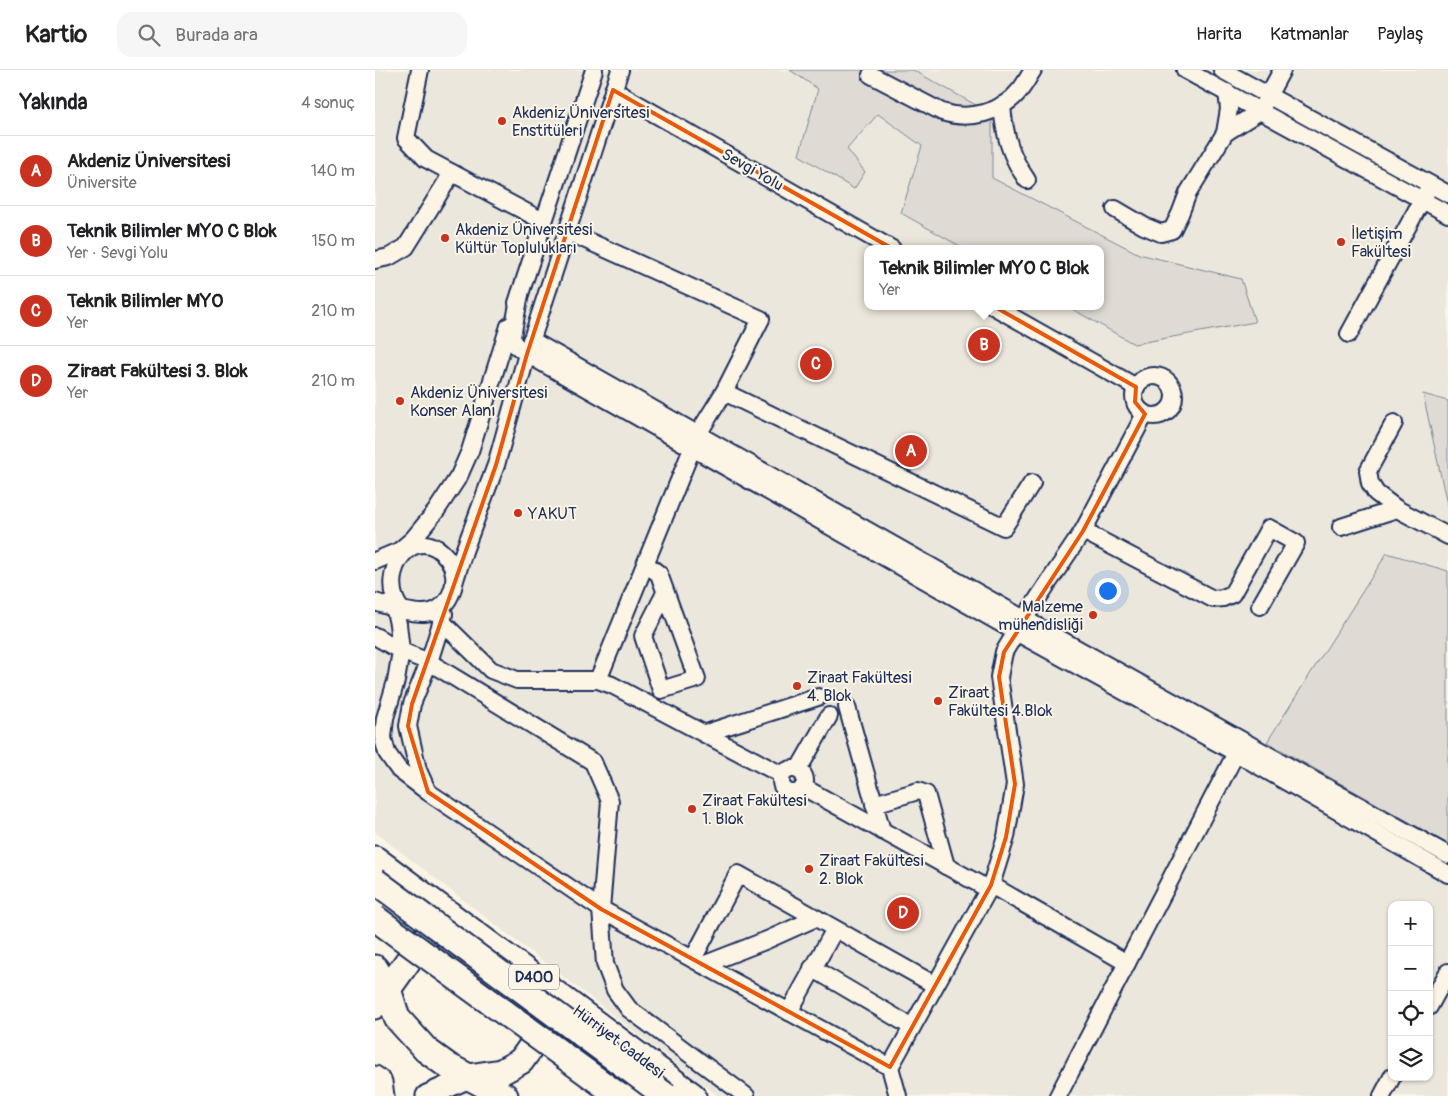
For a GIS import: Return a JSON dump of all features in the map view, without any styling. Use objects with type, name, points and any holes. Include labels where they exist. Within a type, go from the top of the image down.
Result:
[{"type":"highway","name":"Hürriyet Caddesi","points":[[375,859],[693,1096]]},
{"type":"highway","points":[[375,881],[666,1096]]},
{"type":"highway","points":[[382,999],[423,940],[449,914]]},
{"type":"highway","points":[[375,918],[619,1096]]},
{"type":"highway","points":[[375,968],[382,999],[426,1050],[447,1066],[505,1096]]},
{"type":"highway","name":"Hürriyet Caddesi","points":[[469,1077],[501,1072],[521,1061],[543,1030],[546,1021],[552,1002],[545,986]]},
{"type":"main road","points":[[375,1077],[381,1082],[383,1096]]},
{"type":"main road","points":[[427,1096],[469,1077]]},
{"type":"street","points":[[420,70],[406,138],[426,159],[543,221]]},
{"type":"street","points":[[594,70],[543,221],[470,451],[459,476],[425,526],[391,558],[385,569],[384,581],[387,592],[396,606],[401,651],[385,718],[383,738],[387,754],[399,770],[428,792],[601,910],[890,1067]]},
{"type":"street","points":[[428,792],[419,770],[408,726],[412,704],[429,662],[464,551],[495,465],[529,347],[620,70]]},
{"type":"street","points":[[871,75],[942,112],[950,115],[974,115],[1002,105],[1020,90],[1033,70]]},
{"type":"street","points":[[1185,70],[1448,214]]},
{"type":"street","points":[[1223,70],[1448,194]]},
{"type":"street","points":[[1115,209],[1143,226],[1161,233],[1171,230],[1203,166],[1225,133],[1260,110],[1282,70]]},
{"type":"street","name":"Sevgi Yolu","points":[[613,90],[885,245]]},
{"type":"street","points":[[1225,133],[1229,109],[1227,92]]},
{"type":"street","points":[[1002,105],[1008,145],[1027,180]]},
{"type":"street","points":[[375,260],[389,257],[405,247],[452,173]]},
{"type":"street","points":[[1349,334],[1431,184]]},
{"type":"street","points":[[566,231],[761,319],[724,392],[696,441],[598,680]]},
{"type":"street","points":[[520,294],[511,336],[513,343],[529,347],[696,441],[1448,874]]},
{"type":"street","points":[[1000,310],[1136,387]]},
{"type":"street","points":[[1155,376],[1162,378],[1173,389],[1172,404],[1167,411],[1160,414],[1153,416],[1145,414],[1135,402],[1136,387],[1147,377],[1155,376]]},
{"type":"street","points":[[724,392],[1004,527],[1032,483]]},
{"type":"street","points":[[898,1096],[890,1067],[989,887],[1006,837],[1015,784],[999,677],[1004,652],[1083,531],[1145,414]]},
{"type":"street","points":[[1394,423],[1368,471],[1369,483],[1376,493],[1397,509],[1448,536]]},
{"type":"street","points":[[1341,527],[1397,509]]},
{"type":"street","points":[[1083,531],[1131,549],[1213,599],[1223,598],[1231,594],[1269,528],[1296,543],[1260,606]]},
{"type":"street","points":[[375,561],[409,545],[421,544],[442,552],[450,561],[454,572],[453,589],[445,604],[430,612],[413,614],[396,606],[375,602]]},
{"type":"street","points":[[646,564],[659,574],[697,679],[661,690],[643,636],[665,593]]},
{"type":"street","points":[[441,622],[491,670],[517,680],[598,680],[612,684],[706,733],[790,772]]},
{"type":"street","points":[[1020,626],[1448,855]]},
{"type":"street","points":[[375,636],[401,651],[429,662],[593,762],[610,801],[601,910],[605,964],[615,990],[629,1009],[746,1096]]},
{"type":"street","points":[[706,733],[811,699],[829,716],[853,730]]},
{"type":"street","points":[[847,707],[882,831]]},
{"type":"street","points":[[829,716],[781,783],[786,791],[795,793],[803,786],[945,866],[989,887],[1127,963]]},
{"type":"street","points":[[1058,1096],[1236,753]]},
{"type":"street","points":[[874,804],[918,791],[926,794],[945,866]]},
{"type":"street","points":[[698,962],[738,874],[935,985]]},
{"type":"street","points":[[698,962],[767,940],[816,918]]},
{"type":"street","points":[[789,1012],[835,929]]},
{"type":"street","points":[[812,968],[912,1027]]},
{"type":"street","points":[[1433,1000],[1448,972]]},
{"type":"street","points":[[1382,1096],[1390,1081]]},
{"type":"highlighted area","points":[[613,90],[1136,387],[1135,402],[1145,414],[1083,531],[1004,652],[999,677],[1015,784],[1006,837],[991,885],[890,1067],[601,909],[428,792],[408,726],[412,704],[496,465],[527,354]]},
{"type":"shaded area","points":[[375,70],[1448,70],[1448,1096],[718,1096],[375,832]]},
{"type":"shaded area","points":[[790,70],[913,70],[992,114],[992,178],[1139,254],[1241,279],[1255,322],[1134,344],[1074,310],[1104,310],[1104,245],[958,245],[901,213],[922,146],[878,114],[847,149],[865,172],[854,189],[799,155],[818,89]]},
{"type":"shaded area","points":[[1423,394],[1448,401],[1448,509]]},
{"type":"shaded area","points":[[1387,553],[1448,571],[1448,844],[1267,742]]},
{"type":"place","name":"Akdeniz Üniversitesi Enstitüleri","points":[[502,121]]},
{"type":"place","name":"Akdeniz Üniversitesi Kültür Toplulukları","points":[[445,238]]},
{"type":"place","name":"İletişim Fakültesi","points":[[1341,242]]},
{"type":"place","name":"Teknik Bilimler MYO C Blok","points":[[984,345]]},
{"type":"place","name":"Teknik Bilimler MYO","points":[[816,364]]},
{"type":"place","name":"Akdeniz Üniversitesi Konser Alanı","points":[[400,401]]},
{"type":"place","name":"Akdeniz Üniversitesi","points":[[911,451]]},
{"type":"place","name":"YAKUT","points":[[518,513]]},
{"type":"place","name":"Malzeme mühendisliği","points":[[1093,615]]},
{"type":"place","name":"Ziraat Fakültesi 4. Blok","points":[[797,686]]},
{"type":"place","name":"Ziraat Fakültesi 4.Blok","points":[[938,701]]},
{"type":"place","name":"Ziraat Fakültesi 1. Blok","points":[[692,809]]},
{"type":"place","name":"Ziraat Fakültesi 2. Blok","points":[[809,869]]},
{"type":"place","name":"Ziraat Fakültesi 3. Blok","points":[[903,913]]}]
